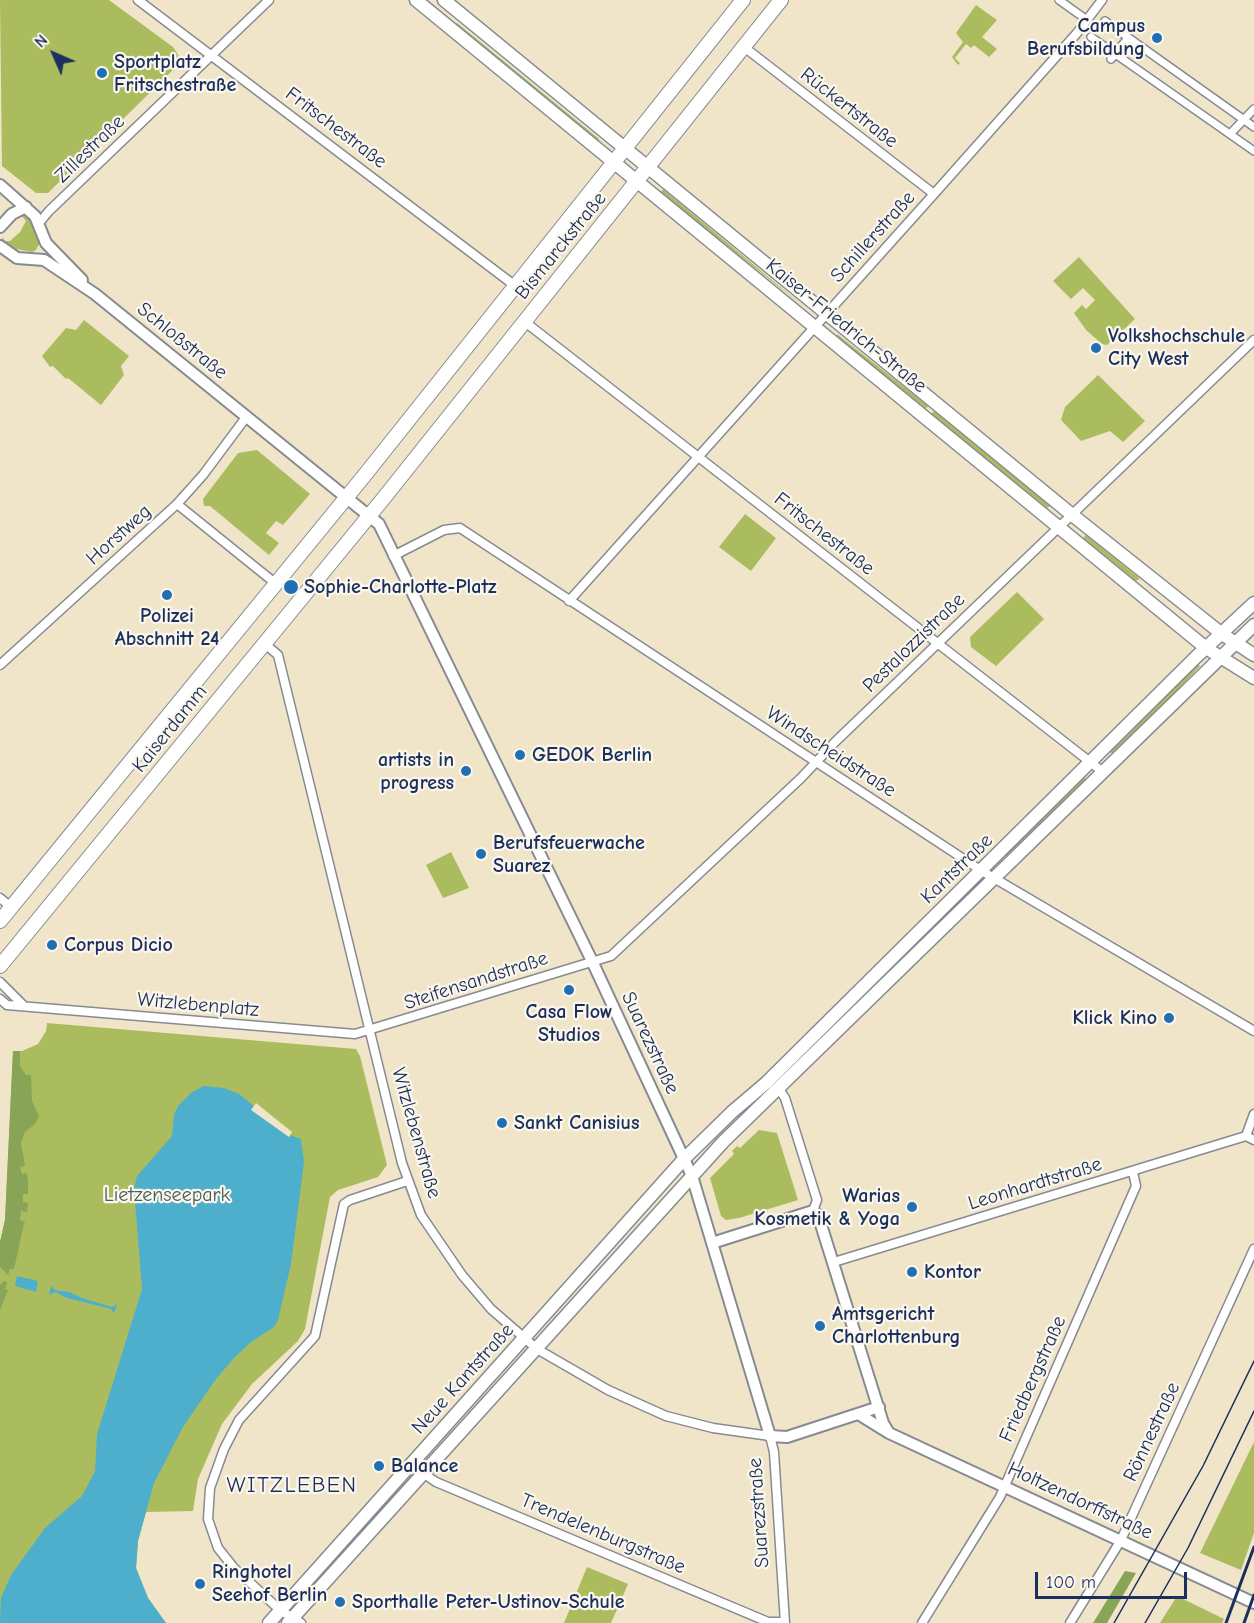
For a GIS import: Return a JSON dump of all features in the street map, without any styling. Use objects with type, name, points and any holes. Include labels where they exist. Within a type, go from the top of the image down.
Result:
[{"type":"main road","name":"Kaiser-Friedrich-Straße","points":[[416,0],[1206,648],[1254,678]]},
{"type":"main road","name":"Kaiser-Friedrich-Straße","points":[[445,0],[1071,514],[1221,634],[1254,655]]},
{"type":"main road","name":"Bismarckstraße","points":[[346,497],[743,0]]},
{"type":"main road","name":"Bismarckstraße","points":[[369,516],[638,182],[781,0]]},
{"type":"main road","points":[[275,583],[346,497]]},
{"type":"main road","name":"Kaiserdamm","points":[[0,966],[369,516]]},
{"type":"main road","name":"Kaiserdamm","points":[[0,921],[5,903],[275,583]]},
{"type":"main road","name":"Kantstraße","points":[[684,1159],[771,1078],[1254,603]]},
{"type":"main road","name":"Kantstraße","points":[[692,1176],[723,1142],[1254,625]]},
{"type":"main road","name":"Neue Kantstraße","points":[[269,1623],[525,1340],[684,1159]]},
{"type":"main road","name":"Neue Kantstraße","points":[[294,1621],[423,1474],[692,1176]]},
{"type":"street","name":"Fritschestraße","points":[[138,0],[514,285]]},
{"type":"street","name":"Zillestraße","points":[[39,224],[49,211],[269,0]]},
{"type":"street","points":[[1059,0],[1087,20]]},
{"type":"street","name":"Schillerstraße","points":[[569,601],[934,194],[1102,0]]},
{"type":"street","points":[[1105,21],[1254,128]]},
{"type":"street","points":[[1091,37],[1113,57],[1254,150]]},
{"type":"street","points":[[1113,57],[1128,38]]},
{"type":"street","name":"Rückertstraße","points":[[744,47],[934,194]]},
{"type":"street","points":[[1230,134],[1254,109]]},
{"type":"street","name":"Schloßstraße","points":[[0,185],[26,207],[39,224],[46,243],[95,294]]},
{"type":"street","points":[[0,227],[12,214],[26,207]]},
{"type":"street","points":[[34,258],[46,243]]},
{"type":"street","name":"Schloßstraße","points":[[0,246],[17,258],[44,260],[95,294],[346,497]]},
{"type":"street","name":"Fritschestraße","points":[[525,322],[1103,772]]},
{"type":"street","name":"Pestalozzistraße","points":[[592,961],[611,956],[816,763],[1071,514],[1254,340]]},
{"type":"street","name":"Horstweg","points":[[0,665],[177,504],[247,416]]},
{"type":"street","name":"Suarezstraße","points":[[346,497],[379,524],[592,961],[692,1176],[774,1452],[785,1622]]},
{"type":"street","points":[[177,504],[275,583]]},
{"type":"street","name":"Windscheidstraße","points":[[393,556],[444,530],[460,528],[982,870],[1254,1031]]},
{"type":"street","name":"Witzlebenstraße","points":[[265,644],[278,656],[407,1181],[422,1215],[462,1275],[525,1340],[537,1349],[608,1390],[666,1416],[713,1428],[787,1437],[879,1407]]},
{"type":"street","name":"Steifensandstraße","points":[[369,1032],[592,961]]},
{"type":"street","points":[[0,982],[24,1006]]},
{"type":"street","name":"Witzlebenplatz","points":[[0,999],[7,1005],[355,1034],[369,1032]]},
{"type":"street","points":[[779,1089],[785,1098],[817,1200],[816,1213],[834,1262],[883,1423],[889,1433]]},
{"type":"street","points":[[1250,1138],[1254,1114]]},
{"type":"street","name":"Leonhardtstraße","points":[[834,1262],[1250,1138]]},
{"type":"street","name":"Friedbergstraße","points":[[922,1623],[1000,1497],[1136,1186],[1133,1172]]},
{"type":"street","points":[[294,1621],[234,1568],[218,1548],[208,1519],[213,1479],[224,1449],[239,1420],[315,1336],[344,1204],[407,1181]]},
{"type":"street","points":[[712,1243],[816,1213]]},
{"type":"street","name":"Rönnestraße","points":[[1070,1623],[1121,1540],[1254,1249]]},
{"type":"street","name":"Holtzendorffstraße","points":[[860,1415],[889,1433],[1254,1603]]},
{"type":"street","name":"Trendelenburgstraße","points":[[411,1465],[423,1474],[768,1622],[785,1622]]},
{"type":"green space","name":"Sportplatz Fritschestraße","points":[[0,0],[109,0],[173,47],[182,61],[48,193],[36,193],[2,166]]},
{"type":"green space","points":[[976,5],[997,20],[982,37],[997,49],[989,57],[974,45],[971,48],[966,44],[955,58],[960,63],[958,65],[952,57],[963,42],[956,33]]},
{"type":"green space","points":[[457,23],[599,139],[598,141],[455,24]]},
{"type":"green space","points":[[664,190],[803,306],[661,193]]},
{"type":"green space","points":[[21,215],[25,215],[33,222],[41,240],[36,250],[32,252],[11,248],[2,241],[2,237],[5,241],[10,241],[20,232],[26,221]]},
{"type":"green space","points":[[1079,257],[1135,319],[1107,345],[1102,344],[1086,330],[1074,313],[1082,305],[1086,309],[1095,300],[1083,288],[1071,299],[1053,281]]},
{"type":"green space","points":[[84,320],[129,356],[121,366],[124,375],[101,405],[68,378],[66,379],[53,366],[50,367],[42,356],[66,328],[76,330]]},
{"type":"green space","points":[[837,334],[928,406],[926,409],[837,337]]},
{"type":"green space","points":[[1098,375],[1145,421],[1123,442],[1110,431],[1081,441],[1061,420],[1065,407]]},
{"type":"green space","points":[[934,411],[1050,506],[1047,508],[931,414]]},
{"type":"green space","points":[[257,450],[310,494],[283,525],[276,521],[266,533],[279,543],[269,555],[210,506],[204,506],[203,499],[238,453]]},
{"type":"green space","points":[[745,514],[776,538],[751,571],[719,547]]},
{"type":"green space","points":[[1086,535],[1139,579],[1136,581],[1083,538]]},
{"type":"green space","points":[[1017,592],[1044,619],[996,666],[971,647],[970,637]]},
{"type":"green space","points":[[1197,663],[1200,666],[1143,726],[1114,755],[1110,752]]},
{"type":"green space","points":[[1084,777],[1087,781],[1009,857],[1005,855]]},
{"type":"green space","points":[[451,852],[469,888],[443,898],[426,865]]},
{"type":"green space","points":[[942,916],[945,919],[880,983],[877,980]]},
{"type":"green space","name":"Lietzenseepark","points":[[47,1023],[356,1049],[360,1056],[387,1165],[378,1177],[338,1190],[330,1197],[305,1329],[298,1341],[252,1384],[222,1424],[198,1479],[193,1511],[146,1512],[138,1541],[136,1568],[148,1598],[166,1623],[0,1623],[0,1242],[5,1220],[13,1051],[22,1051],[38,1044],[46,1031]]},
{"type":"green space","points":[[13,1051],[20,1051],[20,1066],[26,1075],[31,1075],[32,1101],[39,1116],[35,1124],[25,1132],[21,1143],[25,1166],[20,1167],[22,1174],[27,1173],[28,1182],[28,1194],[23,1194],[23,1202],[28,1203],[27,1212],[21,1211],[20,1220],[25,1222],[14,1269],[10,1269],[8,1275],[0,1267],[0,1242],[5,1220]]},
{"type":"green space","points":[[759,1130],[777,1133],[798,1200],[726,1220],[721,1216],[710,1178],[734,1154],[732,1151],[737,1146],[740,1148]]},
{"type":"green space","points":[[4,1281],[7,1282],[5,1289],[8,1290],[0,1310],[0,1285]]},
{"type":"green space","points":[[1254,1442],[1254,1533],[1241,1570],[1200,1553]]},
{"type":"green space","points":[[402,1483],[407,1484],[302,1600],[299,1598]]},
{"type":"green space","points":[[587,1567],[628,1584],[611,1623],[564,1623]]},
{"type":"green space","points":[[1125,1571],[1136,1573],[1107,1623],[1093,1623]]},
{"type":"green space","points":[[1177,1596],[1224,1619],[1222,1623],[1160,1623]]},
{"type":"water","points":[[204,1086],[224,1088],[239,1094],[290,1135],[301,1139],[304,1162],[291,1264],[278,1320],[274,1327],[251,1342],[234,1358],[216,1379],[183,1427],[154,1483],[138,1541],[136,1568],[148,1598],[166,1623],[0,1623],[1,1598],[11,1575],[45,1528],[82,1496],[95,1471],[97,1434],[142,1289],[134,1189],[137,1176],[172,1136],[174,1115],[178,1106],[192,1092]]},
{"type":"water","points":[[17,1276],[38,1281],[36,1292],[15,1286]]},
{"type":"water","points":[[51,1286],[55,1290],[69,1292],[112,1307],[117,1304],[114,1313],[111,1309],[67,1298],[55,1292],[49,1295]]},
{"type":"pier","points":[[256,1103],[292,1132],[289,1137],[251,1110]]},
{"type":"tram line","points":[[1114,1623],[1203,1466],[1254,1361]]},
{"type":"tram line","points":[[1145,1623],[1188,1548],[1254,1411]]},
{"type":"railway","points":[[1226,1623],[1254,1547]]},
{"type":"railway","points":[[1244,1623],[1254,1595]]},
{"type":"place","name":"Campus Berufsbildung","points":[[1157,38]]},
{"type":"place","name":"Sportplatz Fritschestraße","points":[[102,73]]},
{"type":"place","name":"Volkshochschule City West","points":[[1096,348]]},
{"type":"place","name":"Sophie-Charlotte-Platz","points":[[291,587]]},
{"type":"place","name":"Polizei Abschnitt 24","points":[[167,595]]},
{"type":"place","name":"GEDOK Berlin","points":[[520,755]]},
{"type":"place","name":"artists in progress","points":[[466,771]]},
{"type":"place","name":"Berufsfeuerwache Suarez","points":[[481,854]]},
{"type":"place","name":"Corpus Dicio","points":[[52,945]]},
{"type":"place","name":"Casa Flow Studios","points":[[569,990]]},
{"type":"place","name":"Klick Kino","points":[[1169,1018]]},
{"type":"place","name":"Sankt Canisius","points":[[502,1123]]},
{"type":"place","name":"Warias Kosmetik & Yoga","points":[[912,1207]]},
{"type":"place","name":"Kontor","points":[[912,1272]]},
{"type":"place","name":"Amtsgericht Charlottenburg","points":[[820,1326]]},
{"type":"place","name":"Balance","points":[[379,1466]]},
{"type":"place","name":"Ringhotel Seehof Berlin","points":[[200,1584]]},
{"type":"place","name":"Sporthalle Peter-Ustinov-Schule","points":[[340,1602]]},
{"type":"district","name":"WITZLEBEN","points":[[292,1486]]}]
